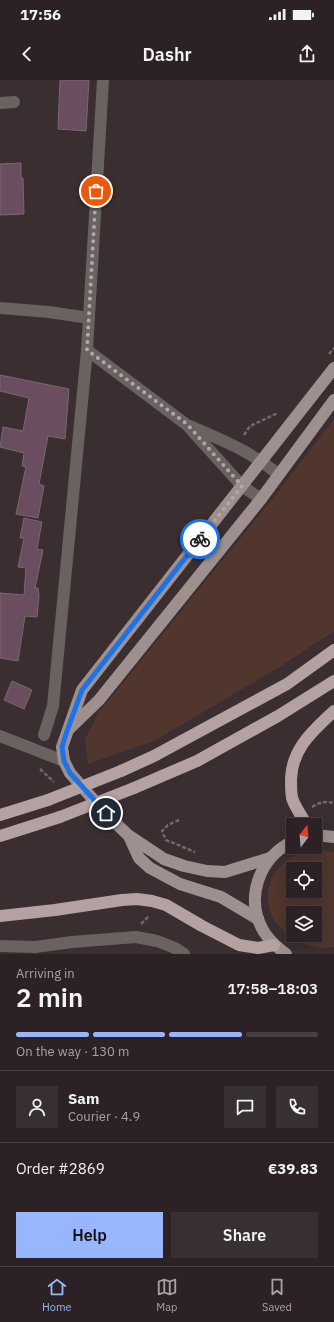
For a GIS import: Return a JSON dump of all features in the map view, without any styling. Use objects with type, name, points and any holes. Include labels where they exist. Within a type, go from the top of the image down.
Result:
[{"type":"highway","points":[[0,815],[48,800],[121,771],[154,756],[287,684],[334,650]]},
{"type":"highway","points":[[0,836],[60,817],[197,761],[278,716],[334,681]]},
{"type":"highway","points":[[303,818],[292,798],[291,775],[296,753],[310,733],[334,711]]},
{"type":"highway","points":[[0,916],[137,899],[166,905],[239,945],[258,948],[274,945]]},
{"type":"main road","points":[[270,858],[226,872],[207,871],[184,866],[164,858],[128,835],[106,813],[70,773],[64,761],[62,747],[82,690],[334,368]]},
{"type":"main road","points":[[67,731],[99,700],[261,499],[334,400]]},
{"type":"main road","points":[[128,835],[139,858],[150,868],[180,884],[221,898],[258,919]]},
{"type":"main road","points":[[322,836],[334,837]]},
{"type":"main road","points":[[286,844],[270,858],[261,872],[256,887],[255,903],[258,919],[264,933],[274,945],[286,954]]},
{"type":"street","points":[[44,735],[54,706],[87,350],[103,80]]},
{"type":"street","points":[[0,103],[14,102]]},
{"type":"street","points":[[0,308],[49,312],[89,318]]},
{"type":"street","points":[[87,350],[187,424],[235,446],[262,461],[278,474]]},
{"type":"street","points":[[187,424],[242,486],[261,499]]},
{"type":"street","points":[[0,736],[64,761]]},
{"type":"street","points":[[0,946],[72,948],[136,937],[157,941],[184,954]]},
{"type":"path","points":[[324,359],[334,348]]},
{"type":"path","points":[[235,446],[250,426],[276,415],[281,409]]},
{"type":"path","points":[[38,750],[33,765],[42,770],[58,787]]},
{"type":"path","points":[[299,811],[311,808],[320,802],[325,801],[334,803]]},
{"type":"path","points":[[136,937],[138,928],[141,924],[153,912],[166,905]]},
{"type":"shaded area","points":[[334,419],[334,631],[278,668],[154,741],[88,764],[85,739],[100,711],[277,493]]},
{"type":"shaded area","points":[[322,851],[334,852],[334,947],[317,947],[301,942],[322,942],[322,906],[286,906],[286,933],[276,923],[270,910],[268,895],[271,880],[281,866],[289,859],[298,854],[322,854]]},
{"type":"building","points":[[60,80],[89,80],[86,131],[58,129]]},
{"type":"building","points":[[21,163],[24,214],[0,215],[0,164]]},
{"type":"building","points":[[0,375],[69,389],[65,439],[48,436],[39,484],[44,486],[38,518],[16,514],[26,467],[22,466],[24,453],[0,447],[3,427],[23,431],[29,398],[0,391]]},
{"type":"building","points":[[24,518],[42,522],[37,549],[43,550],[35,588],[38,588],[39,595],[37,617],[25,616],[18,661],[0,658],[0,593],[24,595],[26,568],[18,567],[24,538],[20,538]]},
{"type":"building","points":[[12,681],[32,690],[24,709],[4,700]]},
{"type":"way so far","points":[[96,191],[87,350],[187,424],[242,486],[200,539]]},
{"type":"route","points":[[106,813],[70,773],[64,761],[62,747],[67,731],[82,690],[200,539]]}]
